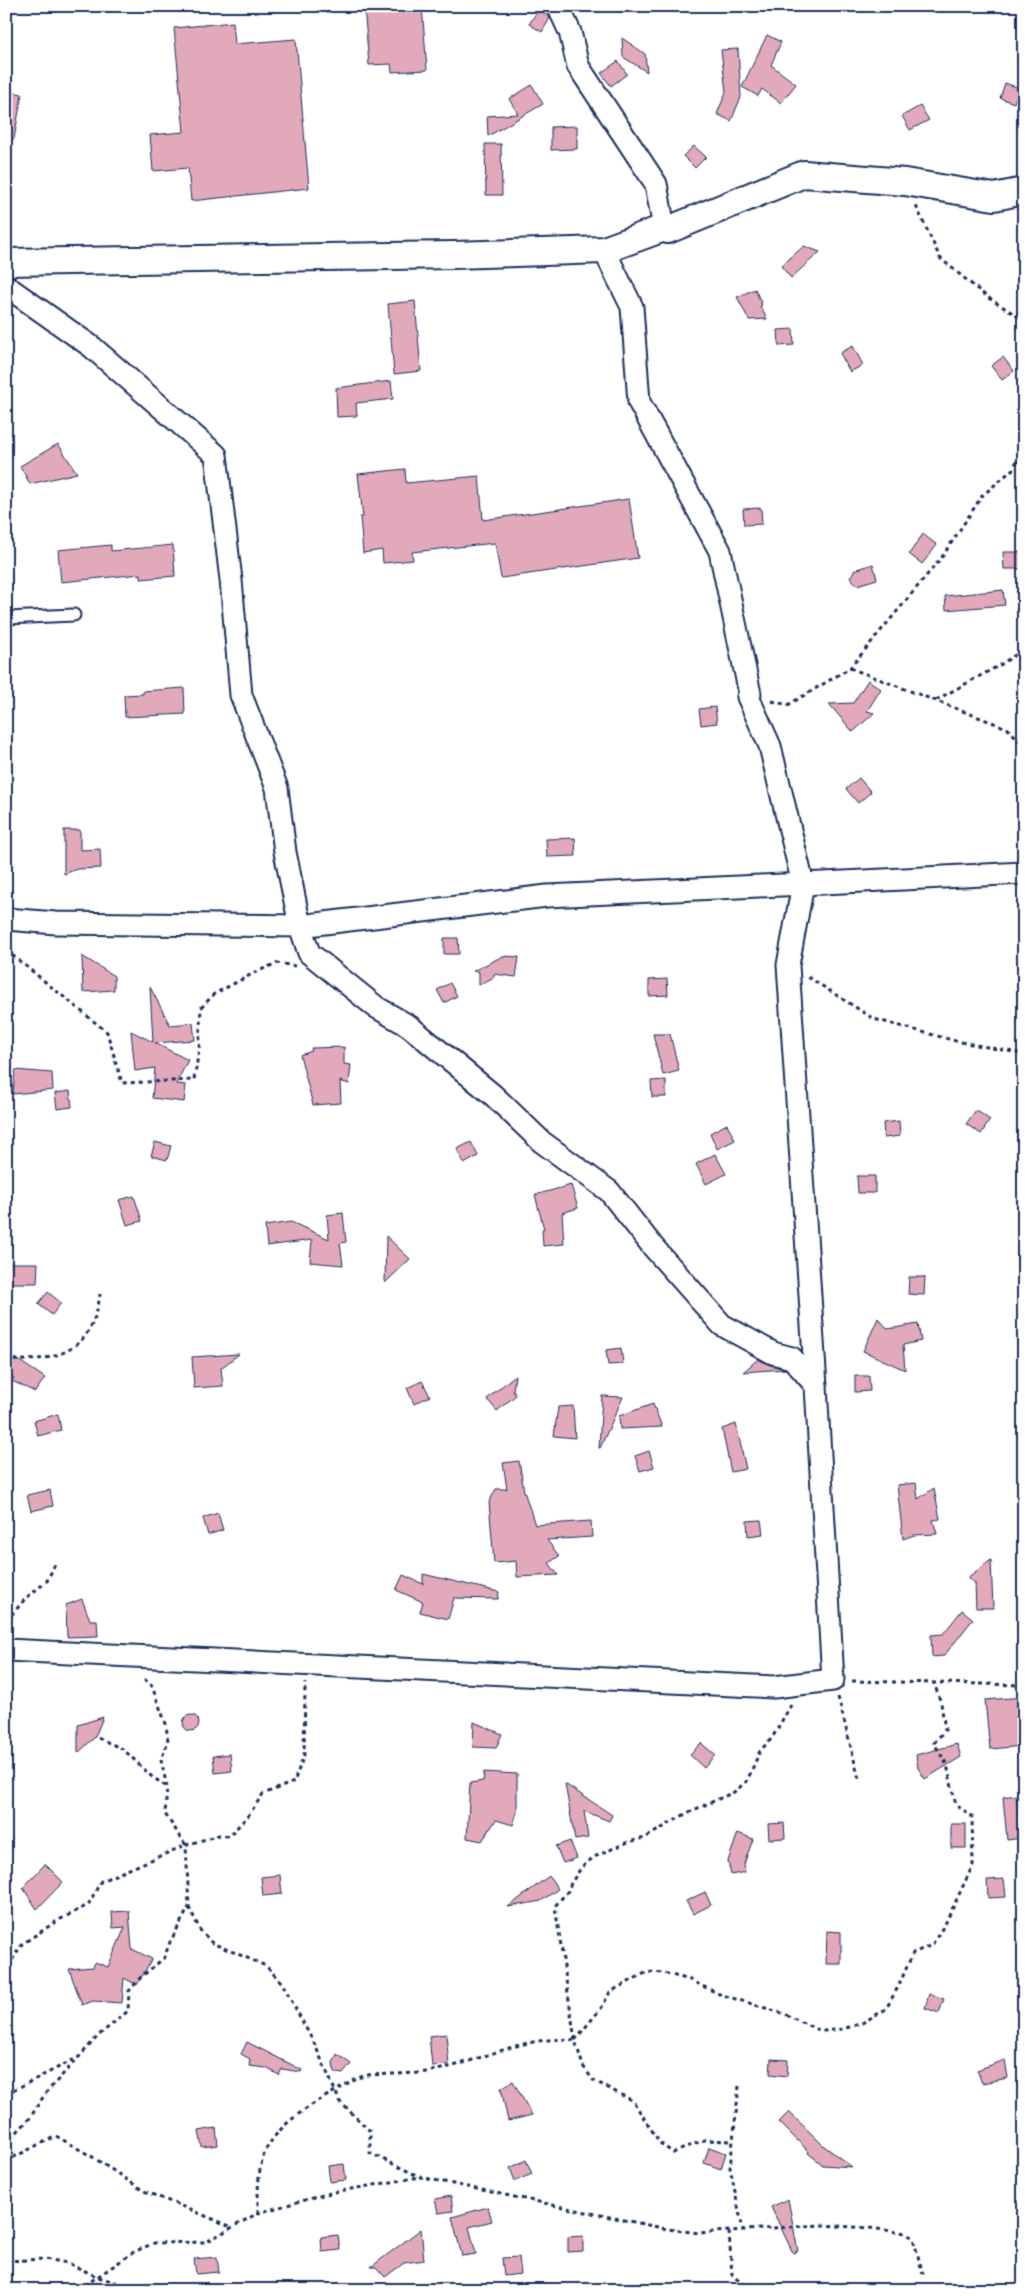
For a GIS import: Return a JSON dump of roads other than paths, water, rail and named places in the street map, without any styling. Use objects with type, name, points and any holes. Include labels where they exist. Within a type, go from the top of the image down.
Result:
[{"type":"street","points":[[558,6],[570,32],[578,66],[656,184],[664,228]]},
{"type":"street","points":[[6,262],[433,256],[604,250],[664,228],[668,230],[804,174],[905,182],[994,197],[1024,191]]},
{"type":"street","points":[[6,1650],[774,1687],[833,1680],[816,1386],[788,965],[802,884],[770,746],[748,697],[750,694],[720,551],[639,402],[632,308],[604,250]]},
{"type":"street","points":[[6,286],[92,346],[216,455],[231,580],[241,695],[277,788],[285,852],[300,926],[309,953],[376,1007],[409,1026],[493,1095],[542,1142],[609,1191],[654,1248],[722,1325],[773,1353],[792,1358],[816,1386]]},
{"type":"street","points":[[6,919],[56,923],[300,926],[547,896],[1024,873]]},
{"type":"lane","points":[[6,618],[74,615]]}]
